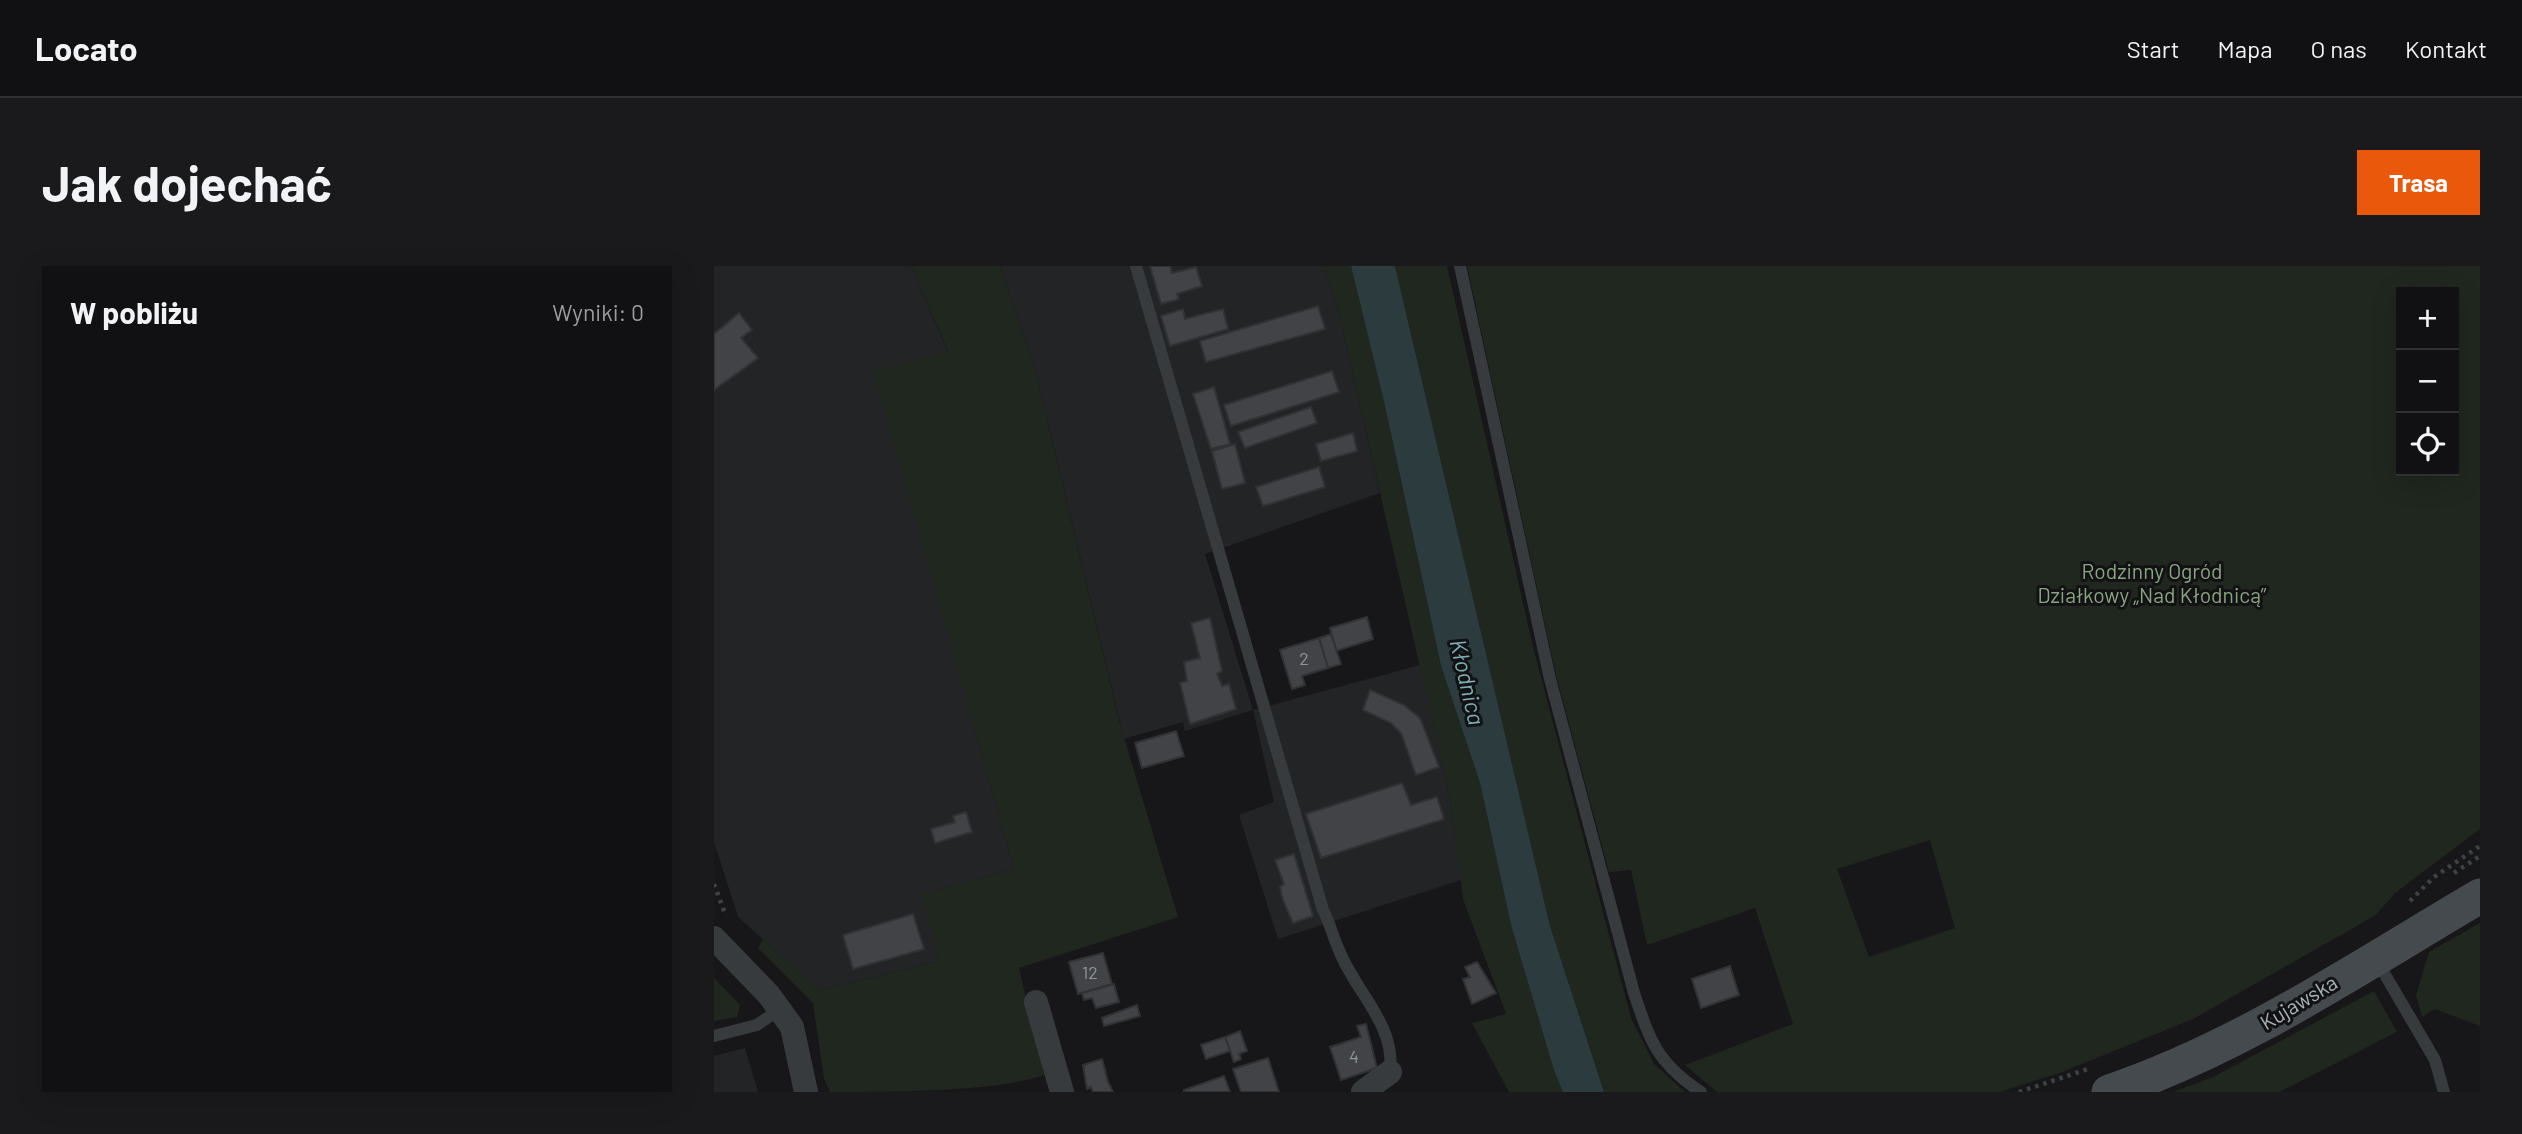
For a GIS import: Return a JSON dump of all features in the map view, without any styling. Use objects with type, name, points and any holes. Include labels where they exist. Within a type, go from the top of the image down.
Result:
[{"type":"street","name":"Kujawska","points":[[2109,1092],[2212,1051],[2480,896]]},
{"type":"street","points":[[714,937],[769,995],[792,1027],[806,1092]]},
{"type":"street","points":[[1036,1002],[1061,1092]]},
{"type":"street","points":[[1363,1092],[1390,1072]]},
{"type":"lane","points":[[1136,266],[1302,844],[1339,951],[1378,1015],[1392,1057],[1390,1072]]},
{"type":"lane","points":[[1460,266],[1550,679],[1634,993],[1650,1041],[1676,1076],[1700,1092]]},
{"type":"lane","points":[[2375,958],[2435,1060],[2444,1092]]},
{"type":"lane","points":[[714,1037],[757,1025],[779,1010]]},
{"type":"path","points":[[2403,909],[2434,877],[2480,846]]},
{"type":"shaded area","points":[[714,266],[911,266],[948,352],[874,371],[1014,869],[923,894],[939,961],[820,990],[738,917],[714,842]]},
{"type":"shaded area","points":[[1000,266],[1324,266],[1337,305],[1380,493],[1205,554],[1253,710],[1185,731],[1183,722],[1124,739],[1035,369]]},
{"type":"shaded area","points":[[1420,665],[1450,798],[1461,880],[1278,939],[1239,815],[1274,802],[1253,710]]},
{"type":"shaded area","points":[[745,1048],[758,1092],[714,1092],[714,1056]]},
{"type":"green space","points":[[911,266],[1000,266],[1035,369],[1120,724],[1178,917],[1019,968],[1044,1075],[1024,1081],[970,1088],[830,1092],[824,1079],[813,1003],[758,948],[763,939],[820,990],[939,961],[922,894],[1014,869],[873,371],[948,351]]},
{"type":"green space","points":[[1324,266],[1351,266],[1385,406],[1441,666],[1480,783],[1511,925],[1563,1092],[1509,1092],[1472,1023],[1506,1014],[1463,899],[1450,798],[1337,305]]},
{"type":"green space","points":[[1395,266],[1447,266],[1533,647],[1631,1018],[1654,1064],[1685,1092],[1604,1092],[1550,926]]},
{"type":"green space","name":"Rodzinny Ogród Działkowy „Nad Kłodnicą”","points":[[1467,266],[2480,266],[2480,829],[2395,893],[2376,915],[2193,1019],[2062,1072],[2000,1092],[1717,1092],[1685,1065],[1793,1024],[1755,908],[1647,945],[1631,870],[1609,872],[1556,675]],"holes":[[[1930,840],[1955,928],[1869,957],[1837,869]]]},
{"type":"green space","points":[[2480,923],[2480,1026],[2435,1009],[2422,1017],[2416,995],[2429,952]]},
{"type":"green space","points":[[714,978],[740,1005],[737,1017],[714,1021]]},
{"type":"green space","points":[[2374,991],[2397,1032],[2279,1092],[2173,1092],[2213,1077]]},
{"type":"water","name":"Kłodnica","points":[[1351,266],[1395,266],[1550,926],[1604,1092],[1563,1092],[1554,1070],[1511,925],[1480,783],[1441,666],[1385,406]]},
{"type":"building","points":[[1150,266],[1170,266],[1172,273],[1196,267],[1202,286],[1177,294],[1179,299],[1161,304]]},
{"type":"building","points":[[1318,306],[1325,329],[1206,362],[1200,341]]},
{"type":"building","points":[[1183,309],[1185,319],[1223,309],[1228,329],[1170,346],[1161,316]]},
{"type":"building","points":[[739,313],[752,330],[741,338],[758,358],[714,390],[714,334]]},
{"type":"building","points":[[1332,371],[1339,392],[1231,426],[1224,405]]},
{"type":"building","points":[[1214,387],[1230,444],[1211,449],[1193,394]]},
{"type":"building","points":[[1311,407],[1317,423],[1245,448],[1238,432]]},
{"type":"building","points":[[1353,433],[1357,451],[1321,461],[1316,444]]},
{"type":"building","points":[[1235,444],[1245,483],[1222,489],[1212,451]]},
{"type":"building","points":[[1319,467],[1325,487],[1263,506],[1256,487]]},
{"type":"building","points":[[1367,617],[1373,639],[1336,651],[1330,628]]},
{"type":"building","points":[[1210,618],[1222,671],[1217,674],[1222,686],[1229,684],[1236,709],[1190,724],[1180,683],[1187,681],[1184,662],[1200,658],[1191,623]]},
{"type":"building","points":[[1331,634],[1341,664],[1328,668],[1319,638]]},
{"type":"building","points":[[1319,638],[1328,668],[1302,676],[1305,685],[1292,689],[1280,650]]},
{"type":"building","points":[[1370,690],[1404,705],[1420,718],[1439,767],[1416,775],[1401,733],[1391,723],[1363,710]]},
{"type":"building","points":[[1176,731],[1184,756],[1142,768],[1135,743]]},
{"type":"building","points":[[1402,783],[1411,805],[1437,797],[1444,819],[1321,858],[1306,814]]},
{"type":"building","points":[[966,812],[972,832],[935,843],[931,829],[955,822],[953,816]]},
{"type":"building","points":[[1294,854],[1313,916],[1293,923],[1283,900],[1280,887],[1284,884],[1275,860]]},
{"type":"building","points":[[913,914],[924,949],[853,969],[843,935]]},
{"type":"building","points":[[1103,953],[1112,984],[1078,994],[1069,962]]},
{"type":"building","points":[[1477,962],[1496,993],[1472,1004],[1463,979],[1470,977],[1465,967]]},
{"type":"building","points":[[1730,966],[1739,995],[1701,1008],[1692,979]]},
{"type":"building","points":[[1114,984],[1119,1002],[1096,1008],[1092,998],[1084,1000],[1082,993]]},
{"type":"building","points":[[1137,1005],[1140,1016],[1104,1026],[1102,1018]]},
{"type":"building","points":[[1366,1024],[1377,1068],[1341,1080],[1330,1047],[1361,1037],[1357,1026]]},
{"type":"building","points":[[1240,1031],[1247,1051],[1239,1054],[1241,1059],[1234,1062],[1225,1037]]},
{"type":"building","points":[[1225,1037],[1230,1051],[1206,1059],[1201,1045]]},
{"type":"building","points":[[1268,1058],[1279,1092],[1241,1092],[1233,1069]]},
{"type":"building","points":[[1102,1059],[1113,1092],[1093,1092],[1091,1087],[1087,1089],[1083,1065]]},
{"type":"building","points":[[1224,1076],[1230,1092],[1184,1092],[1184,1090]]}]
